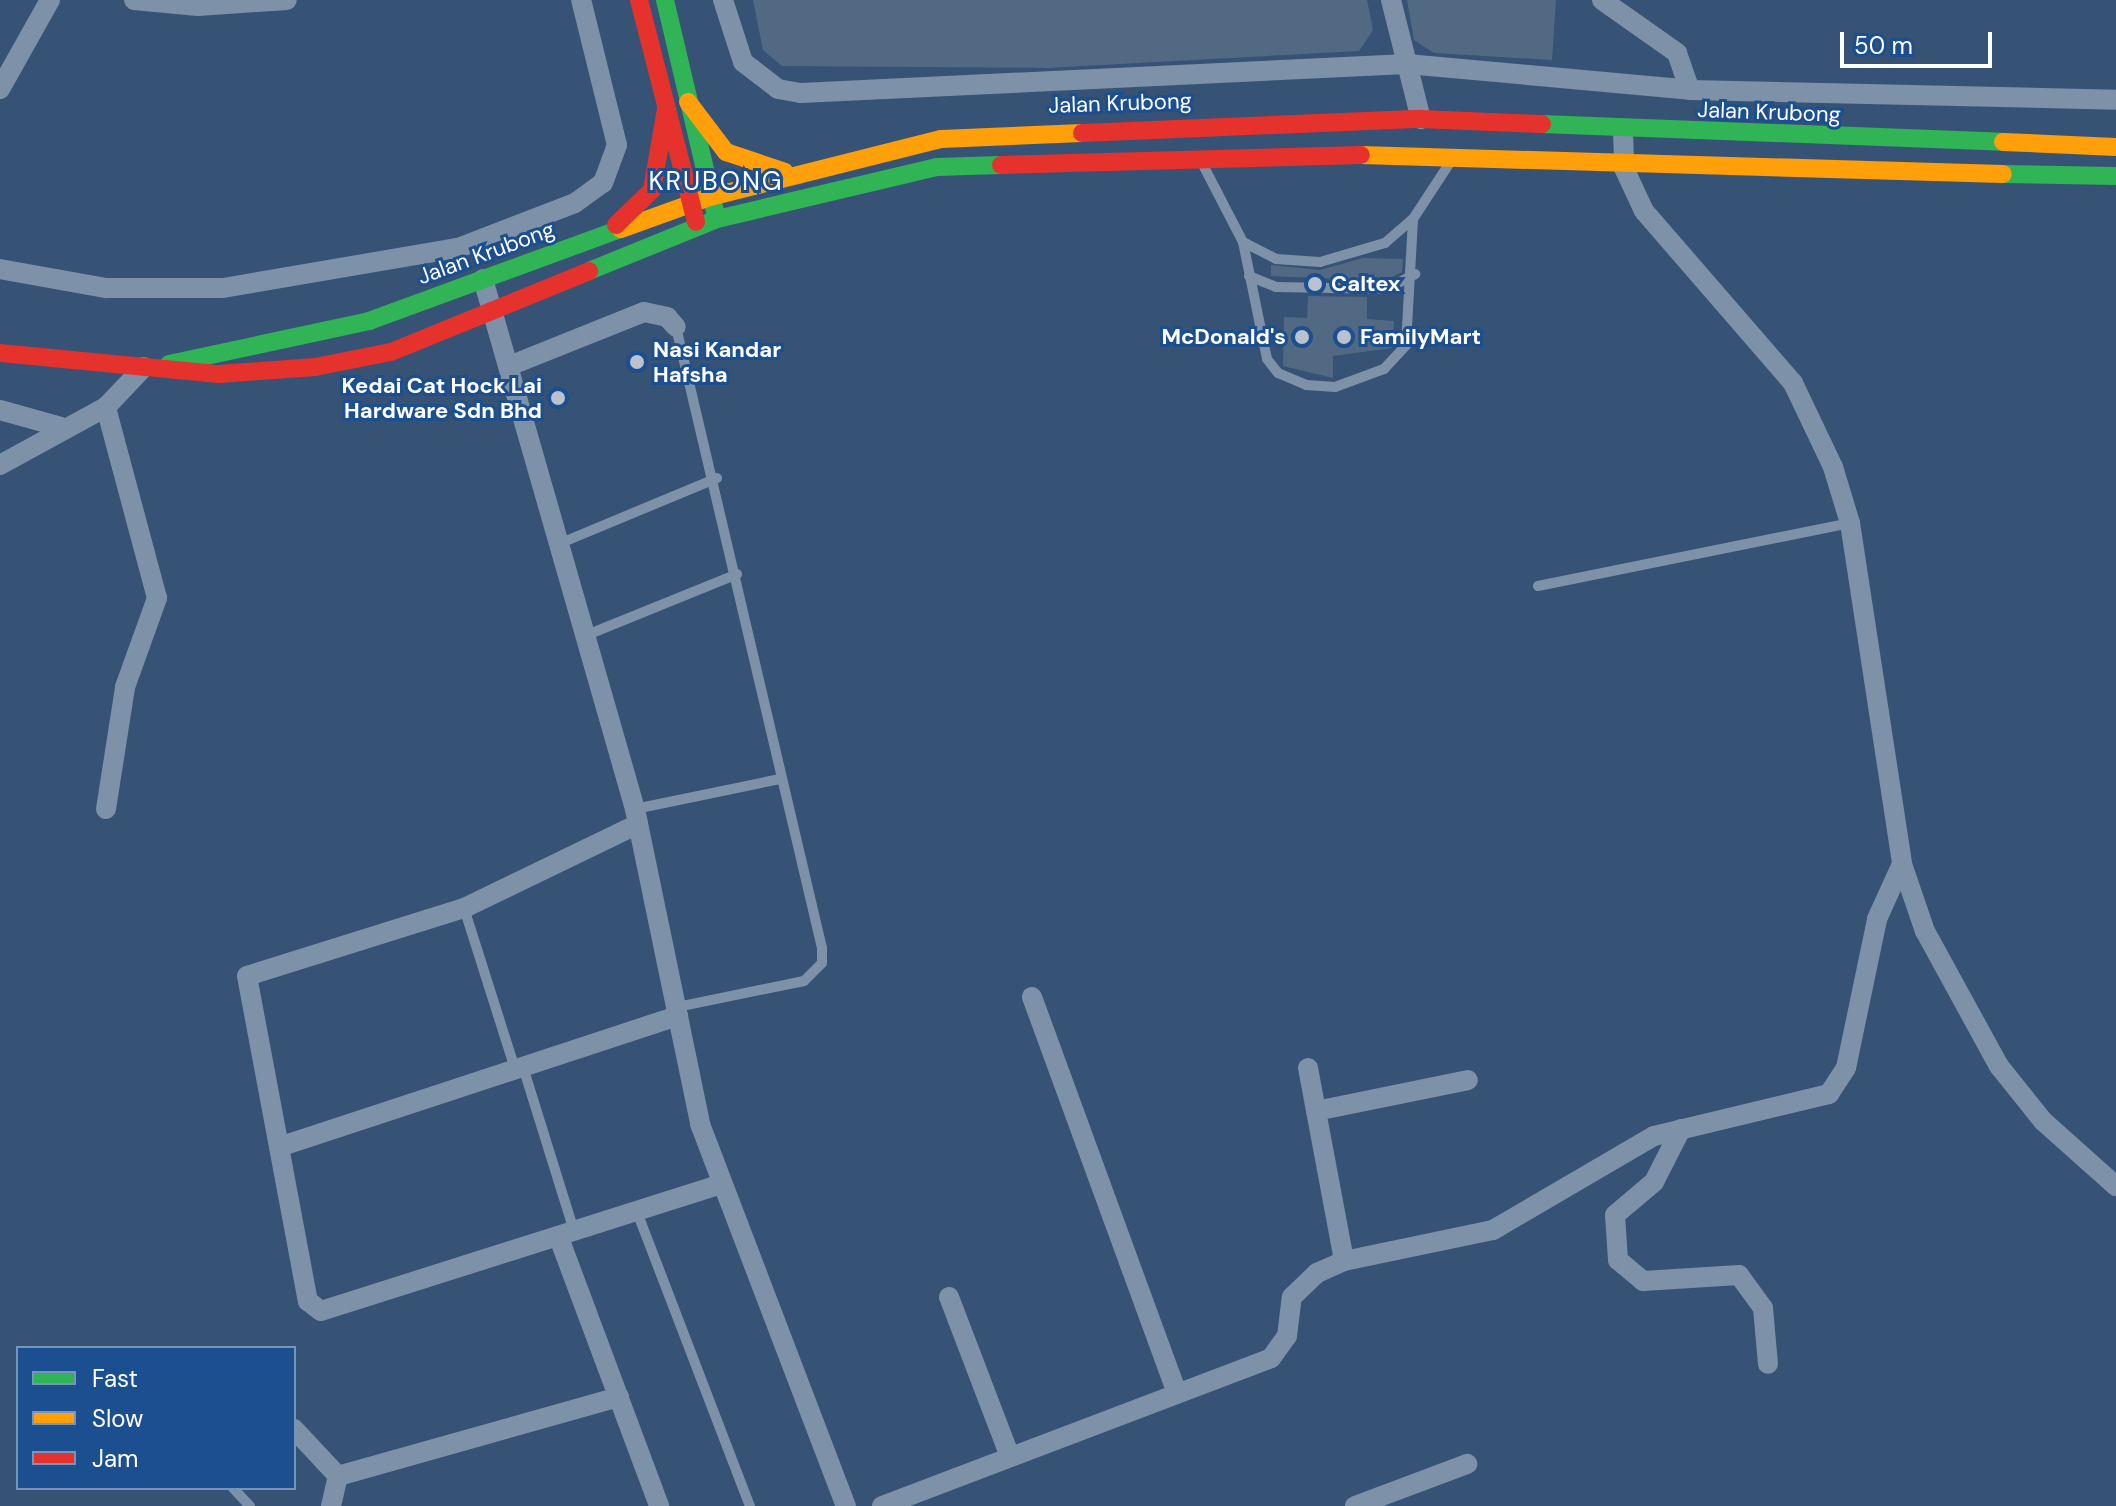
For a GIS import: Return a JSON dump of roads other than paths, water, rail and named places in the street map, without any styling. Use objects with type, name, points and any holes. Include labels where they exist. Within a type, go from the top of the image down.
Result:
[{"type":"main road","points":[[639,0],[697,226]]},
{"type":"main road","points":[[665,0],[717,219]]},
{"type":"main road","points":[[688,102],[726,152],[791,173]]},
{"type":"main road","points":[[605,234],[652,190],[666,109]]},
{"type":"main road","name":"Jalan Krubong","points":[[152,367],[217,348],[369,321],[692,203],[791,173],[941,139],[1017,130],[1421,119],[1623,132],[2116,147]]},
{"type":"main road","name":"Jalan Krubong","points":[[0,353],[219,374],[315,367],[391,352],[717,219],[937,167],[1454,155],[1624,168],[2116,176]]},
{"type":"street","points":[[0,89],[50,0]]},
{"type":"street","points":[[134,0],[198,6],[287,0]]},
{"type":"street","points":[[0,269],[106,288],[223,288],[458,248],[575,203],[603,183],[617,145],[581,0]]},
{"type":"street","points":[[723,0],[743,62],[778,89],[801,93],[1407,64],[1690,90],[2116,100]]},
{"type":"street","points":[[1391,0],[1421,119]]},
{"type":"street","points":[[1602,0],[1677,53],[1690,90]]},
{"type":"street","points":[[1623,132],[1624,168],[1644,211],[1793,383],[1833,467],[1850,523],[1902,864],[1960,1005],[1999,1066],[2043,1121],[2116,1186]]},
{"type":"street","points":[[483,279],[637,817],[700,1124],[842,1505]]},
{"type":"street","points":[[509,366],[644,312],[667,317],[676,327]]},
{"type":"street","points":[[0,465],[61,427],[106,407],[152,367]]},
{"type":"street","points":[[106,407],[157,598],[125,687],[106,809]]},
{"type":"street","points":[[0,410],[61,427]]},
{"type":"street","points":[[637,817],[464,908],[247,976],[282,1146],[308,1301],[321,1311],[567,1236],[722,1184]]},
{"type":"street","points":[[882,1506],[1271,1358],[1287,1336],[1292,1297],[1317,1273],[1344,1261],[1517,1221],[1616,1155],[1681,1129],[1829,1094],[1846,1068],[1877,919],[1902,864]]},
{"type":"street","points":[[1032,997],[1177,1393]]},
{"type":"street","points":[[282,1146],[519,1068],[678,1011]]},
{"type":"street","points":[[1308,1068],[1344,1261]]},
{"type":"street","points":[[1316,1111],[1468,1080]]},
{"type":"street","points":[[1681,1129],[1654,1182],[1615,1215],[1618,1260],[1643,1281],[1727,1273],[1751,1283],[1763,1308],[1768,1364]]},
{"type":"street","points":[[567,1236],[619,1397],[659,1506]]},
{"type":"street","points":[[949,1297],[1010,1457]]},
{"type":"street","points":[[338,1476],[619,1397]]},
{"type":"street","points":[[296,1431],[338,1476]]},
{"type":"street","points":[[1355,1506],[1467,1464]]},
{"type":"street","points":[[331,1506],[338,1476]]},
{"type":"lane","points":[[1243,242],[1276,259],[1320,262],[1385,243],[1413,219],[1454,155]]},
{"type":"lane","points":[[1201,160],[1243,242],[1267,359],[1278,373],[1306,385],[1335,387],[1384,369],[1406,345],[1415,274],[1413,219]]},
{"type":"lane","points":[[1249,276],[1276,287],[1386,289],[1415,274]]},
{"type":"lane","points":[[676,327],[717,478],[822,963],[804,981],[678,1011]]},
{"type":"lane","points":[[561,543],[717,478]]},
{"type":"lane","points":[[1538,586],[1850,523]]},
{"type":"lane","points":[[587,635],[737,574]]},
{"type":"lane","points":[[637,817],[780,779]]},
{"type":"lane","points":[[464,908],[519,1068],[567,1236]]},
{"type":"lane","points":[[637,1212],[750,1506]]},
{"type":"lane","points":[[235,1490],[250,1506]]},
{"type":"place","name":"Caltex","points":[[1315,284]]},
{"type":"place","name":"McDonald's","points":[[1302,337]]},
{"type":"place","name":"FamilyMart","points":[[1344,337]]},
{"type":"place","name":"Nasi Kandar Hafsha","points":[[637,362]]},
{"type":"place","name":"Kedai Cat Hock Lai Hardware Sdn Bhd","points":[[558,398]]},
{"type":"district","name":"KRUBONG","points":[[716,182]]}]
